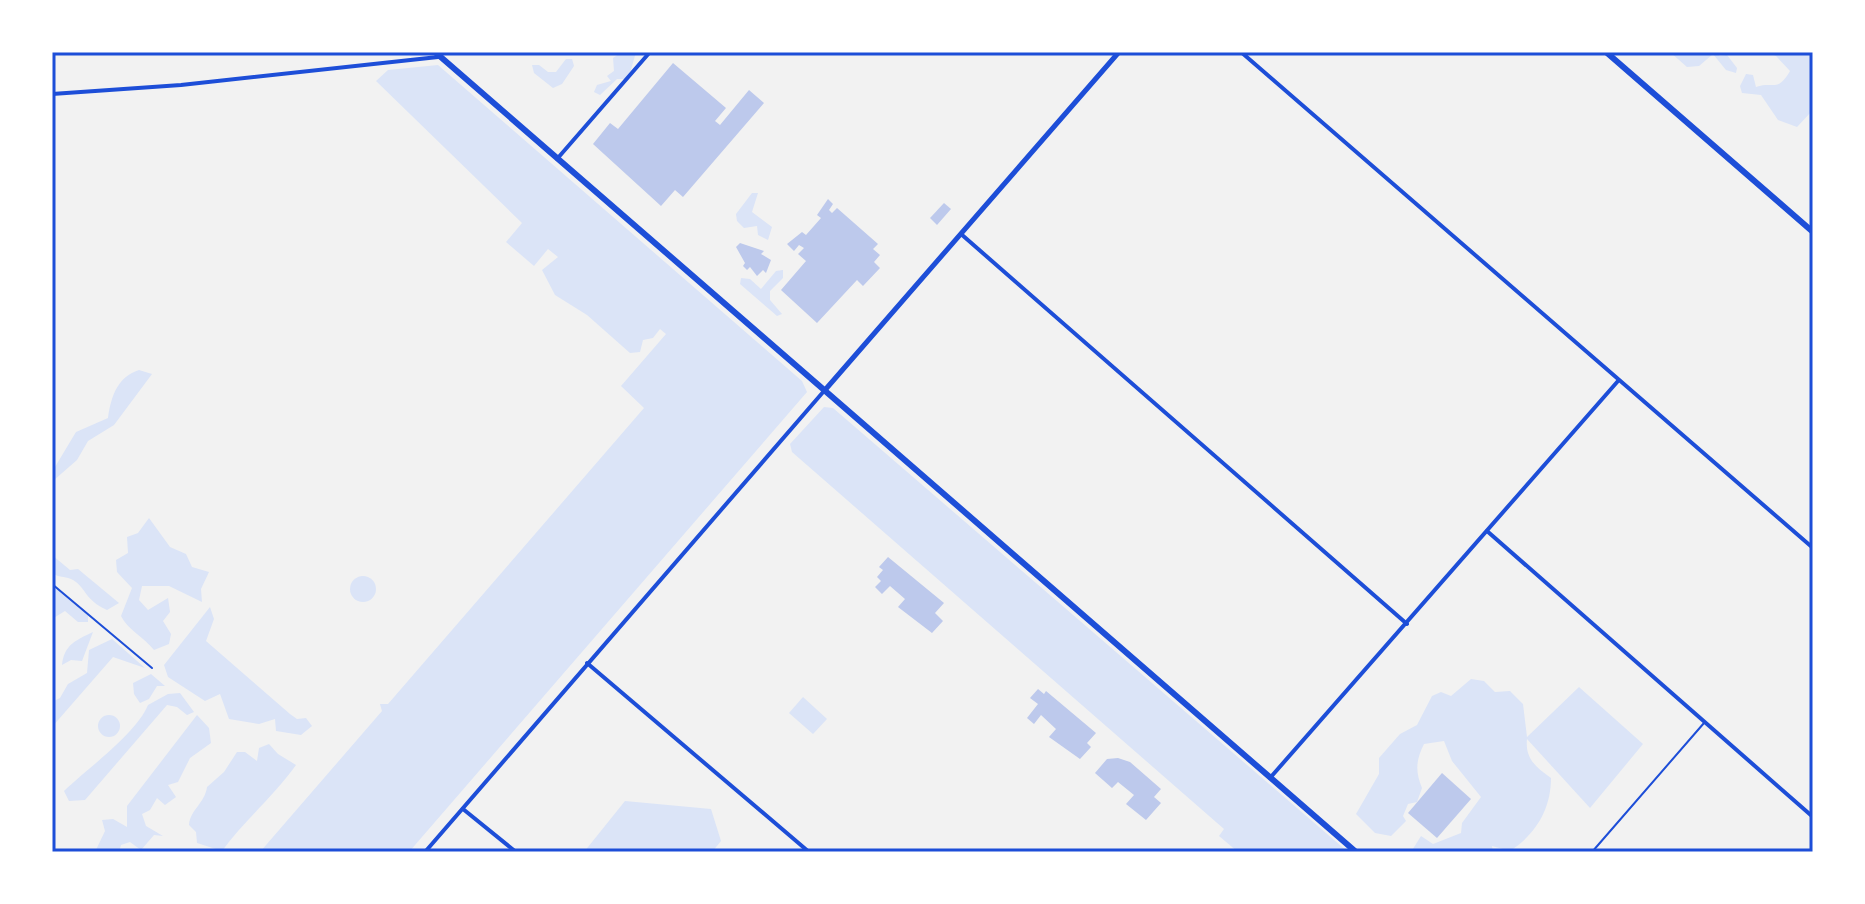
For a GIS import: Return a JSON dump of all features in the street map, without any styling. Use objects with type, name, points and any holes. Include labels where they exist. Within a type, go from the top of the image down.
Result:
[{"type":"main road","points":[[1606,52],[1813,232]]},
{"type":"main road","points":[[438,54],[1356,852]]},
{"type":"street","points":[[557,159],[650,52]]},
{"type":"street","points":[[425,852],[1119,52]]},
{"type":"street","points":[[1241,52],[1813,548]]},
{"type":"street","points":[[52,94],[181,85],[438,54]]},
{"type":"street","points":[[961,234],[1407,624]]},
{"type":"street","points":[[1270,778],[1618,381]]},
{"type":"street","points":[[1487,531],[1813,817]]},
{"type":"street","points":[[587,663],[809,852]]},
{"type":"street","points":[[463,809],[516,852]]},
{"type":"lane","points":[[52,584],[152,668]]},
{"type":"lane","points":[[1592,852],[1705,722]]},
{"type":"shaded area","points":[[622,52],[636,52],[630,73],[624,79],[617,79],[600,95],[594,92],[597,85],[611,81],[607,76],[614,71],[613,58]]},
{"type":"shaded area","points":[[1670,52],[1715,52],[1720,56],[1727,55],[1737,68],[1736,73],[1726,70],[1713,54],[1699,66],[1687,67]]},
{"type":"shaded area","points":[[1765,52],[1813,52],[1813,110],[1797,127],[1778,120],[1761,95],[1742,93],[1740,86],[1746,74],[1753,75],[1756,87],[1778,84],[1790,71],[1776,56]]},
{"type":"shaded area","points":[[566,59],[572,59],[574,66],[562,84],[553,88],[534,73],[532,65],[556,72]]},
{"type":"shaded area","points":[[438,65],[802,381],[807,392],[409,852],[260,852],[382,711],[380,704],[388,704],[644,408],[621,386],[666,334],[660,329],[653,338],[643,340],[640,352],[630,353],[587,315],[555,295],[542,270],[558,257],[548,249],[534,266],[506,242],[522,223],[376,81],[388,70]]},
{"type":"shaded area","points":[[752,193],[758,193],[752,212],[772,227],[768,240],[758,235],[757,226],[744,228],[737,221],[736,214]]},
{"type":"shaded area","points":[[783,270],[783,278],[770,291],[770,300],[782,314],[777,316],[740,284],[741,278],[750,279],[761,289],[776,271]]},
{"type":"shaded area","points":[[139,370],[152,374],[114,425],[88,441],[77,460],[54,480],[52,492],[52,472],[76,432],[108,418],[116,389],[131,373]]},
{"type":"shaded area","points":[[824,407],[833,408],[1348,852],[1238,852],[1219,836],[1224,829],[792,452],[790,444]]},
{"type":"shaded area","points":[[149,518],[170,547],[186,554],[192,567],[209,572],[201,589],[202,602],[169,586],[142,586],[139,600],[148,610],[168,598],[170,612],[163,621],[171,634],[169,644],[154,650],[121,616],[132,588],[117,572],[116,560],[128,553],[127,537],[138,533]]},
{"type":"shaded area","points":[[52,555],[70,570],[78,569],[119,603],[107,610],[94,602],[76,582],[52,573]]},
{"type":"shaded area","points":[[363,576],[373,579],[376,589],[373,599],[363,602],[353,599],[350,589],[353,579]]},
{"type":"shaded area","points":[[52,584],[88,614],[88,622],[78,622],[65,611],[52,619]]},
{"type":"shaded area","points":[[210,607],[214,619],[206,641],[290,714],[297,719],[306,718],[312,726],[301,735],[276,731],[275,719],[259,724],[229,719],[220,694],[205,701],[168,677],[164,665]]},
{"type":"shaded area","points":[[93,632],[82,661],[71,660],[62,665],[68,648]]},
{"type":"shaded area","points":[[112,639],[145,668],[113,657],[52,727],[52,702],[60,698],[68,684],[87,673],[89,650]]},
{"type":"shaded area","points":[[151,674],[165,686],[157,686],[149,699],[140,703],[134,694],[133,683]]},
{"type":"shaded area","points":[[1471,679],[1484,681],[1495,692],[1510,691],[1523,704],[1527,737],[1579,687],[1643,744],[1590,808],[1527,739],[1530,757],[1551,778],[1545,810],[1527,837],[1510,851],[1492,846],[1493,852],[1411,852],[1421,836],[1433,844],[1461,833],[1462,823],[1481,797],[1452,761],[1444,741],[1424,744],[1417,766],[1422,788],[1417,802],[1408,804],[1403,816],[1406,821],[1391,836],[1375,833],[1356,814],[1379,774],[1379,758],[1400,734],[1417,725],[1432,696],[1441,692],[1451,696]]},
{"type":"shaded area","points":[[180,693],[194,712],[187,715],[177,707],[167,705],[85,800],[69,801],[64,791],[122,739],[148,705],[168,694]]},
{"type":"shaded area","points":[[803,697],[827,719],[813,734],[789,713]]},
{"type":"shaded area","points":[[105,715],[113,715],[120,726],[113,737],[105,737],[98,730],[98,722]]},
{"type":"shaded area","points":[[197,715],[209,728],[211,743],[190,758],[178,782],[168,785],[176,797],[165,805],[157,798],[150,810],[142,814],[146,826],[163,836],[154,835],[141,850],[130,842],[121,845],[119,852],[95,852],[105,831],[102,820],[113,819],[127,827],[127,806]]},
{"type":"shaded area","points":[[269,744],[296,765],[222,851],[197,843],[196,832],[189,825],[207,787],[224,772],[237,752],[245,752],[257,761],[259,748]]},
{"type":"shaded area","points":[[625,801],[711,809],[721,841],[712,852],[584,852]]},
{"type":"building","points":[[673,63],[726,108],[715,121],[720,125],[749,90],[764,103],[683,197],[675,190],[661,206],[593,144],[610,123],[618,129]]},
{"type":"building","points":[[828,199],[833,204],[829,210],[832,213],[837,208],[878,244],[873,249],[880,255],[874,262],[880,268],[863,286],[857,280],[817,323],[781,290],[806,261],[798,254],[804,248],[799,245],[794,251],[787,244],[802,232],[806,235],[821,218],[817,215]]},
{"type":"building","points":[[944,203],[951,209],[937,225],[930,218]]},
{"type":"building","points":[[740,243],[764,251],[761,254],[771,260],[766,273],[763,270],[757,276],[750,267],[747,270],[743,266],[745,263],[736,247]]},
{"type":"building","points":[[888,557],[944,603],[935,613],[943,621],[932,633],[898,607],[905,599],[890,586],[882,594],[875,587],[881,581],[877,577],[883,570],[879,567]]},
{"type":"building","points":[[1038,689],[1044,694],[1046,691],[1096,733],[1087,743],[1091,747],[1080,759],[1049,737],[1056,729],[1041,715],[1034,724],[1027,718],[1038,704],[1030,698]]},
{"type":"building","points":[[1118,758],[1130,762],[1161,789],[1154,797],[1161,803],[1146,820],[1126,804],[1134,795],[1118,782],[1112,788],[1095,773],[1107,759]]},
{"type":"building","points":[[1442,773],[1471,799],[1437,838],[1408,813]]}]
